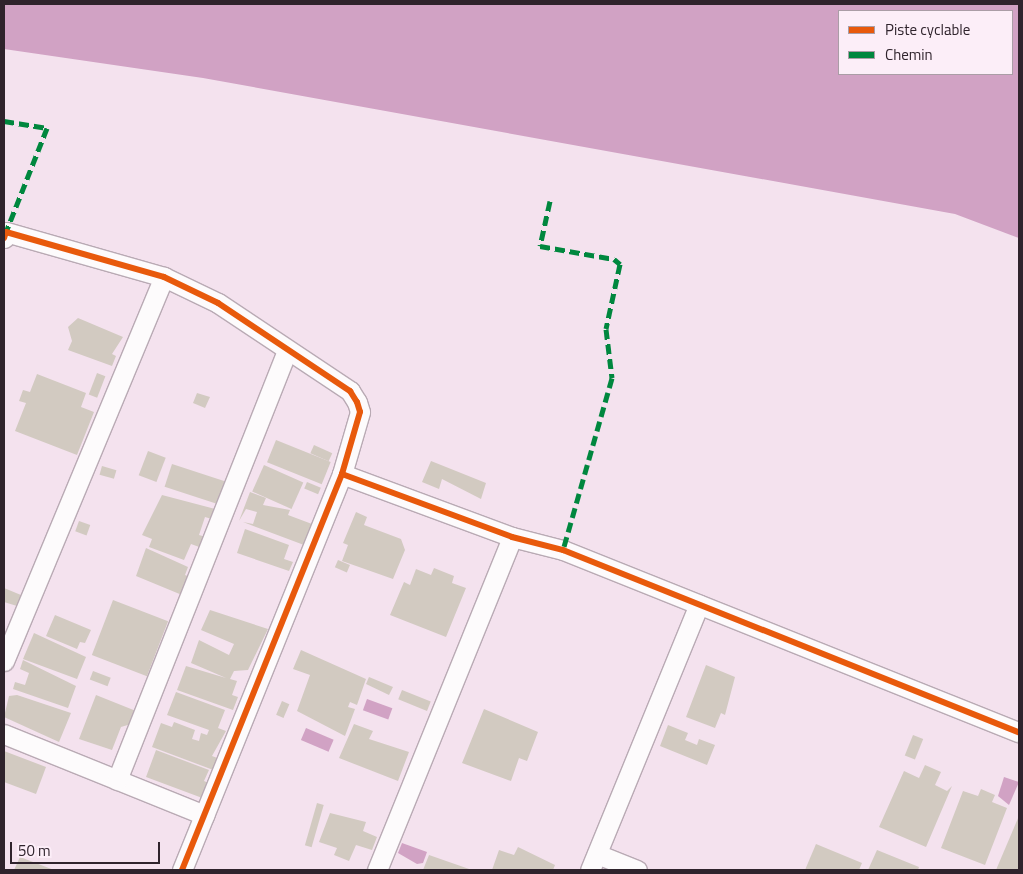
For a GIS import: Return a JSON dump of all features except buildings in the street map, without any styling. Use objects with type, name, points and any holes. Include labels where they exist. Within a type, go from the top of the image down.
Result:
[{"type":"street","points":[[4,238],[6,232],[164,277],[218,303],[287,351],[350,391],[357,402],[360,412],[342,474],[182,870]]},
{"type":"street","points":[[4,661],[164,277]]},
{"type":"street","points":[[117,780],[287,351]]},
{"type":"street","points":[[342,474],[512,537],[563,550],[1019,732]]},
{"type":"street","points":[[377,870],[512,537]]},
{"type":"street","points":[[637,870],[593,862],[699,604]]},
{"type":"street","points":[[4,734],[204,815]]},
{"type":"shaded area","points":[[4,4],[1019,4],[1019,238],[955,214],[203,78],[4,49]]},
{"type":"shaded area","points":[[367,699],[392,708],[388,720],[363,710]]},
{"type":"shaded area","points":[[306,728],[334,740],[329,752],[301,740]]},
{"type":"shaded area","points":[[1004,777],[1019,782],[1009,805],[998,796]]},
{"type":"shaded area","points":[[402,843],[427,852],[423,863],[417,864],[398,853]]},
{"type":"marked path","points":[[4,121],[47,128],[6,232]]},
{"type":"marked path","points":[[550,201],[540,246],[614,259],[620,264],[606,329],[612,378],[563,550]]},
{"type":"cycle path","points":[[4,238],[6,232],[164,277],[218,303],[350,391],[357,402],[360,412],[342,474],[182,870]]},
{"type":"cycle path","points":[[342,474],[512,537],[563,550],[1019,732]]}]
